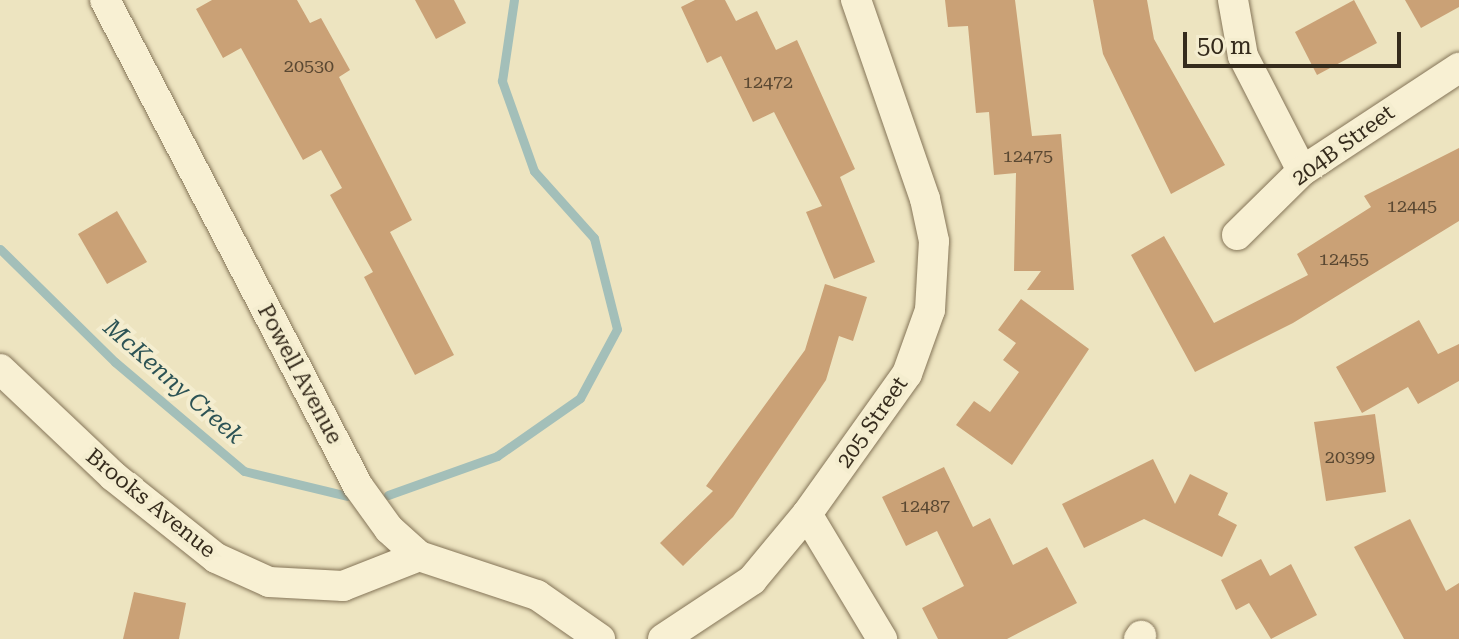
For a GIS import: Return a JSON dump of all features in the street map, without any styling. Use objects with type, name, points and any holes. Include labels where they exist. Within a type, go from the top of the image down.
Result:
[{"type":"street","name":"Powell Avenue","points":[[105,0],[358,486],[419,556]]},
{"type":"street","name":"205 Street","points":[[663,639],[752,580],[807,514],[907,374],[930,310],[934,241],[925,199],[856,0]]},
{"type":"street","points":[[1233,0],[1243,56],[1302,171]]},
{"type":"street","name":"204B Street","points":[[1237,235],[1302,171],[1459,68]]},
{"type":"street","name":"Brooks Avenue","points":[[0,369],[113,476],[205,549],[269,582],[343,586],[419,556]]},
{"type":"street","points":[[807,514],[882,639]]},
{"type":"street","points":[[419,556],[537,595],[600,639]]},
{"type":"building","points":[[212,0],[297,0],[310,23],[321,18],[350,70],[339,77],[412,220],[390,232],[454,355],[415,375],[364,277],[373,272],[330,195],[342,188],[321,150],[303,160],[241,48],[223,58],[196,9]]},
{"type":"building","points":[[415,0],[454,0],[466,23],[436,39]]},
{"type":"building","points":[[695,0],[725,0],[736,21],[757,11],[776,50],[797,40],[855,169],[840,177],[875,262],[834,279],[806,212],[822,206],[774,112],[753,122],[721,56],[707,63],[681,7]]},
{"type":"building","points":[[945,0],[1015,0],[1032,136],[1061,134],[1074,290],[1027,290],[1041,271],[1014,271],[1016,173],[994,175],[989,112],[976,113],[968,26],[948,27]]},
{"type":"building","points":[[1093,0],[1147,0],[1154,39],[1225,165],[1171,194],[1103,54]]},
{"type":"building","points":[[1354,0],[1377,43],[1317,75],[1295,32]]},
{"type":"building","points":[[1405,0],[1459,0],[1459,7],[1421,28]]},
{"type":"building","points":[[1459,148],[1459,221],[1293,323],[1195,372],[1131,255],[1164,236],[1214,323],[1308,275],[1297,254],[1371,207],[1364,196]]},
{"type":"building","points":[[117,211],[147,262],[107,284],[78,234]]},
{"type":"building","points":[[825,284],[867,297],[853,341],[839,336],[826,380],[733,517],[683,566],[660,543],[713,491],[706,486],[805,350]]},
{"type":"building","points":[[1021,299],[1089,349],[1012,465],[956,425],[974,401],[990,412],[1019,372],[1003,360],[1016,343],[998,330]]},
{"type":"building","points":[[1419,320],[1438,354],[1459,344],[1459,381],[1418,404],[1408,387],[1362,413],[1336,367]]},
{"type":"building","points":[[1375,414],[1386,492],[1326,501],[1314,422]]},
{"type":"building","points":[[1153,459],[1175,504],[1190,474],[1228,493],[1218,515],[1237,525],[1222,557],[1144,519],[1084,548],[1062,504]]},
{"type":"building","points":[[944,467],[973,527],[990,518],[1013,565],[1047,547],[1077,603],[1007,639],[938,639],[922,608],[964,586],[937,531],[906,546],[882,497]]},
{"type":"building","points":[[1410,519],[1446,591],[1459,583],[1459,639],[1404,639],[1354,547]]},
{"type":"building","points":[[1261,559],[1270,576],[1291,564],[1317,615],[1271,639],[1249,603],[1236,610],[1221,580]]},
{"type":"building","points":[[134,592],[186,603],[179,639],[123,639]]},
{"type":"waterway","name":"McKenny Creek","points":[[388,495],[497,456],[580,398],[617,329],[594,238],[534,171],[502,81],[514,0]]},
{"type":"waterway","name":"McKenny Creek","points":[[0,249],[115,362],[244,471],[347,496]]}]
